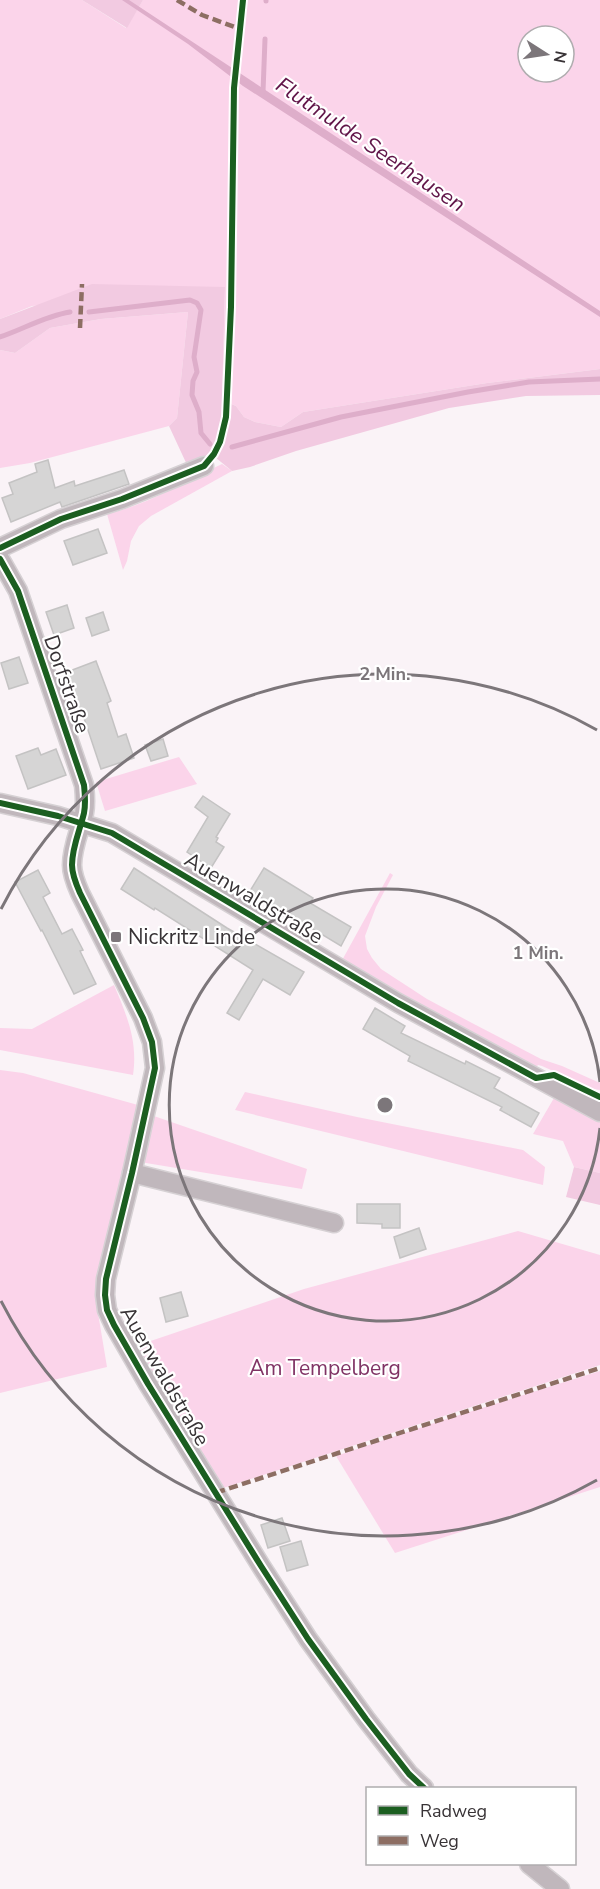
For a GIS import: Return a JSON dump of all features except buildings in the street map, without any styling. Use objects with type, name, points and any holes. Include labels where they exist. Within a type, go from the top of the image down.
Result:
[{"type":"street","points":[[0,548],[61,519],[122,499],[204,466]]},
{"type":"street","name":"Dorfstraße","points":[[0,558],[18,591],[84,785],[86,800],[81,824]]},
{"type":"street","name":"Auenwaldstraße","points":[[0,802],[112,833],[398,1003],[600,1112]]},
{"type":"street","name":"Auenwaldstraße","points":[[81,824],[72,865],[75,881],[149,1031],[155,1068],[106,1279],[107,1310],[148,1384],[308,1639],[366,1719],[409,1774],[423,1787]]},
{"type":"street","points":[[132,1173],[333,1223]]},
{"type":"street","points":[[531,1865],[560,1889]]},
{"type":"green space","points":[[0,0],[82,0],[126,28],[143,0],[600,0],[600,369],[487,383],[303,412],[281,427],[255,422],[244,417],[236,406],[222,400],[225,287],[32,306],[0,319]]},
{"type":"green space","points":[[188,312],[177,418],[169,426],[30,463],[0,468],[0,350],[15,353],[50,328],[101,319]]},
{"type":"green space","points":[[222,464],[232,471],[151,516],[139,526],[131,541],[123,570],[107,514],[151,499]]},
{"type":"green space","points":[[179,757],[197,784],[105,811],[96,782]]},
{"type":"green space","points":[[390,873],[393,875],[376,907],[365,936],[367,949],[381,969],[427,999],[541,1059],[600,1083],[600,1090],[542,1066],[538,1065],[535,1069],[340,964]]},
{"type":"green space","points":[[114,985],[133,1040],[133,1075],[0,1050],[0,1028],[32,1029]]},
{"type":"green space","points":[[0,1070],[23,1073],[138,1105],[97,1276],[96,1301],[107,1367],[0,1393]]},
{"type":"green space","points":[[245,1092],[523,1150],[545,1167],[543,1185],[235,1110]]},
{"type":"green space","points":[[554,1098],[600,1122],[600,1173],[574,1167],[563,1141],[533,1134]]},
{"type":"green space","points":[[151,1115],[307,1169],[302,1189],[140,1162]]},
{"type":"green space","name":"Am Tempelberg","points":[[518,1231],[600,1255],[600,1365],[220,1489],[133,1347],[304,1289]]},
{"type":"green space","name":"Am Tempelberg","points":[[600,1371],[600,1487],[395,1553],[336,1456],[440,1421]]},
{"type":"shaded area","points":[[82,0],[143,0],[127,28]]},
{"type":"shaded area","points":[[122,0],[129,0],[600,311],[600,317],[243,86],[188,44]]},
{"type":"shaded area","points":[[92,284],[225,287],[222,400],[236,406],[244,417],[255,422],[281,427],[303,412],[487,383],[600,369],[600,395],[526,396],[449,408],[296,451],[250,467],[232,471],[210,453],[188,467],[169,426],[177,418],[188,312],[101,319],[50,328],[15,353],[0,350],[0,319]]},
{"type":"shaded area","points":[[574,1167],[600,1173],[600,1205],[566,1197]]},
{"type":"waterway","name":"Flutmulde Seerhausen","points":[[263,92],[265,39]]},
{"type":"waterway","points":[[89,312],[190,300],[197,303],[201,310],[194,357],[197,372],[193,381],[192,395],[199,412],[201,433],[210,444]]},
{"type":"waterway","points":[[0,337],[70,312]]},
{"type":"waterway","points":[[232,447],[341,417],[468,392],[529,382],[600,379]]},
{"type":"marked path","points":[[177,0],[202,15],[240,29]]},
{"type":"marked path","points":[[80,328],[82,284]]},
{"type":"marked path","points":[[217,1494],[600,1368]]},
{"type":"cycle path","points":[[0,548],[61,519],[122,499],[204,466],[220,442],[226,417],[231,307],[234,88],[243,0]]},
{"type":"cycle path","points":[[0,559],[18,591],[84,785],[85,809],[72,858],[74,879],[143,1018],[152,1042],[155,1068],[106,1279],[107,1310],[148,1384],[308,1639],[366,1719],[409,1774],[423,1787]]},
{"type":"cycle path","points":[[0,803],[58,816],[112,833],[398,1003],[536,1078],[554,1075],[600,1097]]},
{"type":"place","name":"Nickritz Linde","points":[[116,937]]}]
